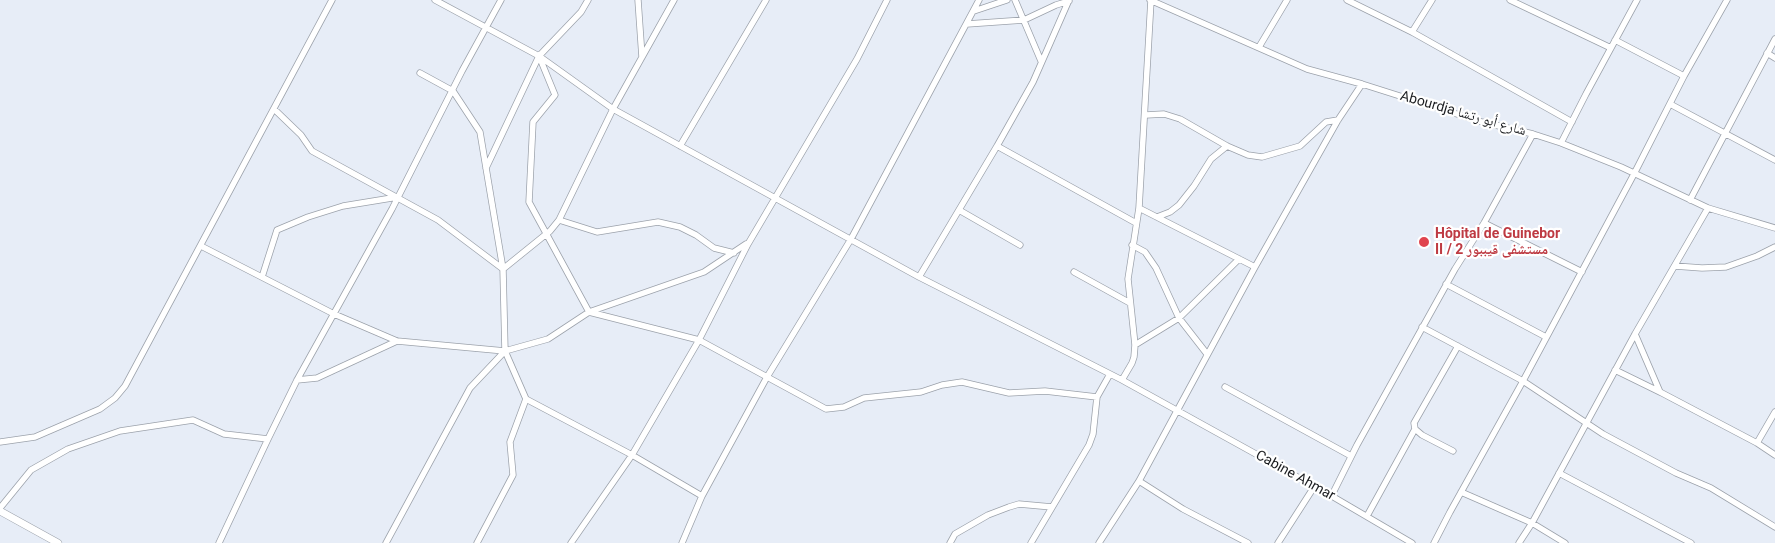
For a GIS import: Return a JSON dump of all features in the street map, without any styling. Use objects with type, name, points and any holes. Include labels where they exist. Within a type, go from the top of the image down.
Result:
[{"type":"street","points":[[0,442],[35,437],[100,409],[116,398],[133,374],[332,0]]},
{"type":"street","name":"Cabine Ahmar","points":[[435,0],[539,56],[613,109],[919,277],[1122,380],[1330,495],[1412,543]]},
{"type":"street","points":[[219,543],[297,380],[399,197],[452,91],[501,0]]},
{"type":"street","points":[[486,168],[539,56],[581,12],[588,0]]},
{"type":"street","points":[[638,0],[642,57]]},
{"type":"street","points":[[503,269],[546,234],[559,220],[613,109],[674,0]]},
{"type":"street","points":[[680,146],[766,0]]},
{"type":"street","points":[[571,543],[632,455],[699,340],[748,244],[857,59],[887,0]]},
{"type":"street","points":[[682,543],[702,496],[767,378],[851,238],[979,0]]},
{"type":"street","points":[[974,11],[1007,0]]},
{"type":"street","points":[[1016,0],[1041,60]]},
{"type":"street","points":[[967,24],[1024,20],[1069,0]]},
{"type":"street","points":[[919,277],[998,146],[1033,82],[1041,60],[1069,0]]},
{"type":"street","points":[[1122,380],[1132,364],[1135,345],[1128,279],[1139,208],[1146,115],[1151,0]]},
{"type":"street","name":"Abourdja شارع أبو رتشا","points":[[1151,0],[1307,69],[1362,84],[1482,122],[1533,134],[1561,143],[1604,160],[1708,208],[1775,228]]},
{"type":"street","points":[[1259,47],[1288,0]]},
{"type":"street","points":[[1346,0],[1412,32],[1572,122]]},
{"type":"street","points":[[1412,32],[1432,0]]},
{"type":"street","points":[[1510,0],[1611,48]]},
{"type":"street","points":[[1561,143],[1637,0]]},
{"type":"street","points":[[1434,543],[1582,272],[1684,76],[1727,0]]},
{"type":"street","points":[[1690,200],[1775,39]]},
{"type":"street","points":[[1615,40],[1684,76]]},
{"type":"street","points":[[1766,53],[1775,58]]},
{"type":"street","points":[[539,56],[555,95],[533,122],[529,202],[589,312],[699,340],[826,409],[844,407],[864,398],[921,392],[942,385],[962,382],[1009,393],[1045,391],[1097,397]]},
{"type":"street","points":[[420,73],[452,91],[480,132],[503,269],[505,351],[526,400],[632,455],[702,496]]},
{"type":"street","points":[[1099,543],[1139,481],[1255,267],[1338,120],[1362,84]]},
{"type":"street","points":[[1670,104],[1775,160]]},
{"type":"street","points":[[274,109],[301,135],[312,151],[438,220],[503,269]]},
{"type":"street","points":[[1146,115],[1164,114],[1180,119],[1227,146],[1248,155],[1262,157],[1300,146],[1326,122],[1338,120]]},
{"type":"street","points":[[1330,495],[1334,491],[1446,284],[1484,223],[1533,134]]},
{"type":"street","points":[[998,146],[1136,223]]},
{"type":"street","points":[[1157,217],[1170,212],[1179,205],[1212,159],[1227,146]]},
{"type":"street","points":[[262,277],[277,230],[308,216],[343,206],[399,197]]},
{"type":"street","points":[[1139,208],[1255,267]]},
{"type":"street","points":[[1519,543],[1532,523],[1635,334],[1708,208]]},
{"type":"street","points":[[959,210],[1020,245]]},
{"type":"street","points":[[559,220],[597,232],[658,222],[680,227],[696,234],[714,248],[734,253]]},
{"type":"street","points":[[1484,223],[1582,272]]},
{"type":"street","points":[[201,246],[334,314],[397,341],[505,351],[548,339],[589,312],[704,272],[748,244]]},
{"type":"street","points":[[1132,245],[1145,252],[1156,268],[1179,318],[1207,354]]},
{"type":"street","points":[[1675,266],[1702,268],[1726,266],[1757,256],[1775,247]]},
{"type":"street","points":[[1135,345],[1179,318],[1239,259]]},
{"type":"street","points":[[1074,272],[1130,304]]},
{"type":"street","points":[[1446,284],[1546,337]]},
{"type":"street","points":[[1422,328],[1523,381],[1602,434],[1676,473],[1711,488],[1775,527]]},
{"type":"street","points":[[1635,334],[1660,392]]},
{"type":"street","points":[[297,380],[316,378],[397,341]]},
{"type":"street","points":[[1367,516],[1415,429],[1414,423],[1458,346]]},
{"type":"street","points":[[386,543],[470,388],[505,351]]},
{"type":"street","points":[[1615,370],[1757,443],[1775,455]]},
{"type":"street","points":[[1031,543],[1089,445],[1093,434],[1097,397],[1110,374]]},
{"type":"street","points":[[1225,387],[1352,456]]},
{"type":"street","points":[[477,543],[513,475],[510,442],[526,400]]},
{"type":"street","points":[[1757,443],[1775,412]]},
{"type":"street","points":[[58,543],[0,510],[31,470],[68,449],[120,431],[193,420],[224,434],[268,439]]},
{"type":"street","points":[[1415,429],[1422,435],[1453,451]]},
{"type":"street","points":[[1559,473],[1691,543]]},
{"type":"street","points":[[1139,481],[1183,509],[1248,543]]},
{"type":"street","points":[[1278,543],[1314,487]]},
{"type":"street","points":[[1461,492],[1532,523],[1566,543]]},
{"type":"street","points":[[950,543],[956,534],[988,515],[1009,507],[1019,504],[1052,507]]},
{"type":"street","points":[[1767,522],[1775,519]]},
{"type":"place","name":"Hôpital de Guinebor II / مستشفى قيببور 2","points":[[1424,242]]}]
